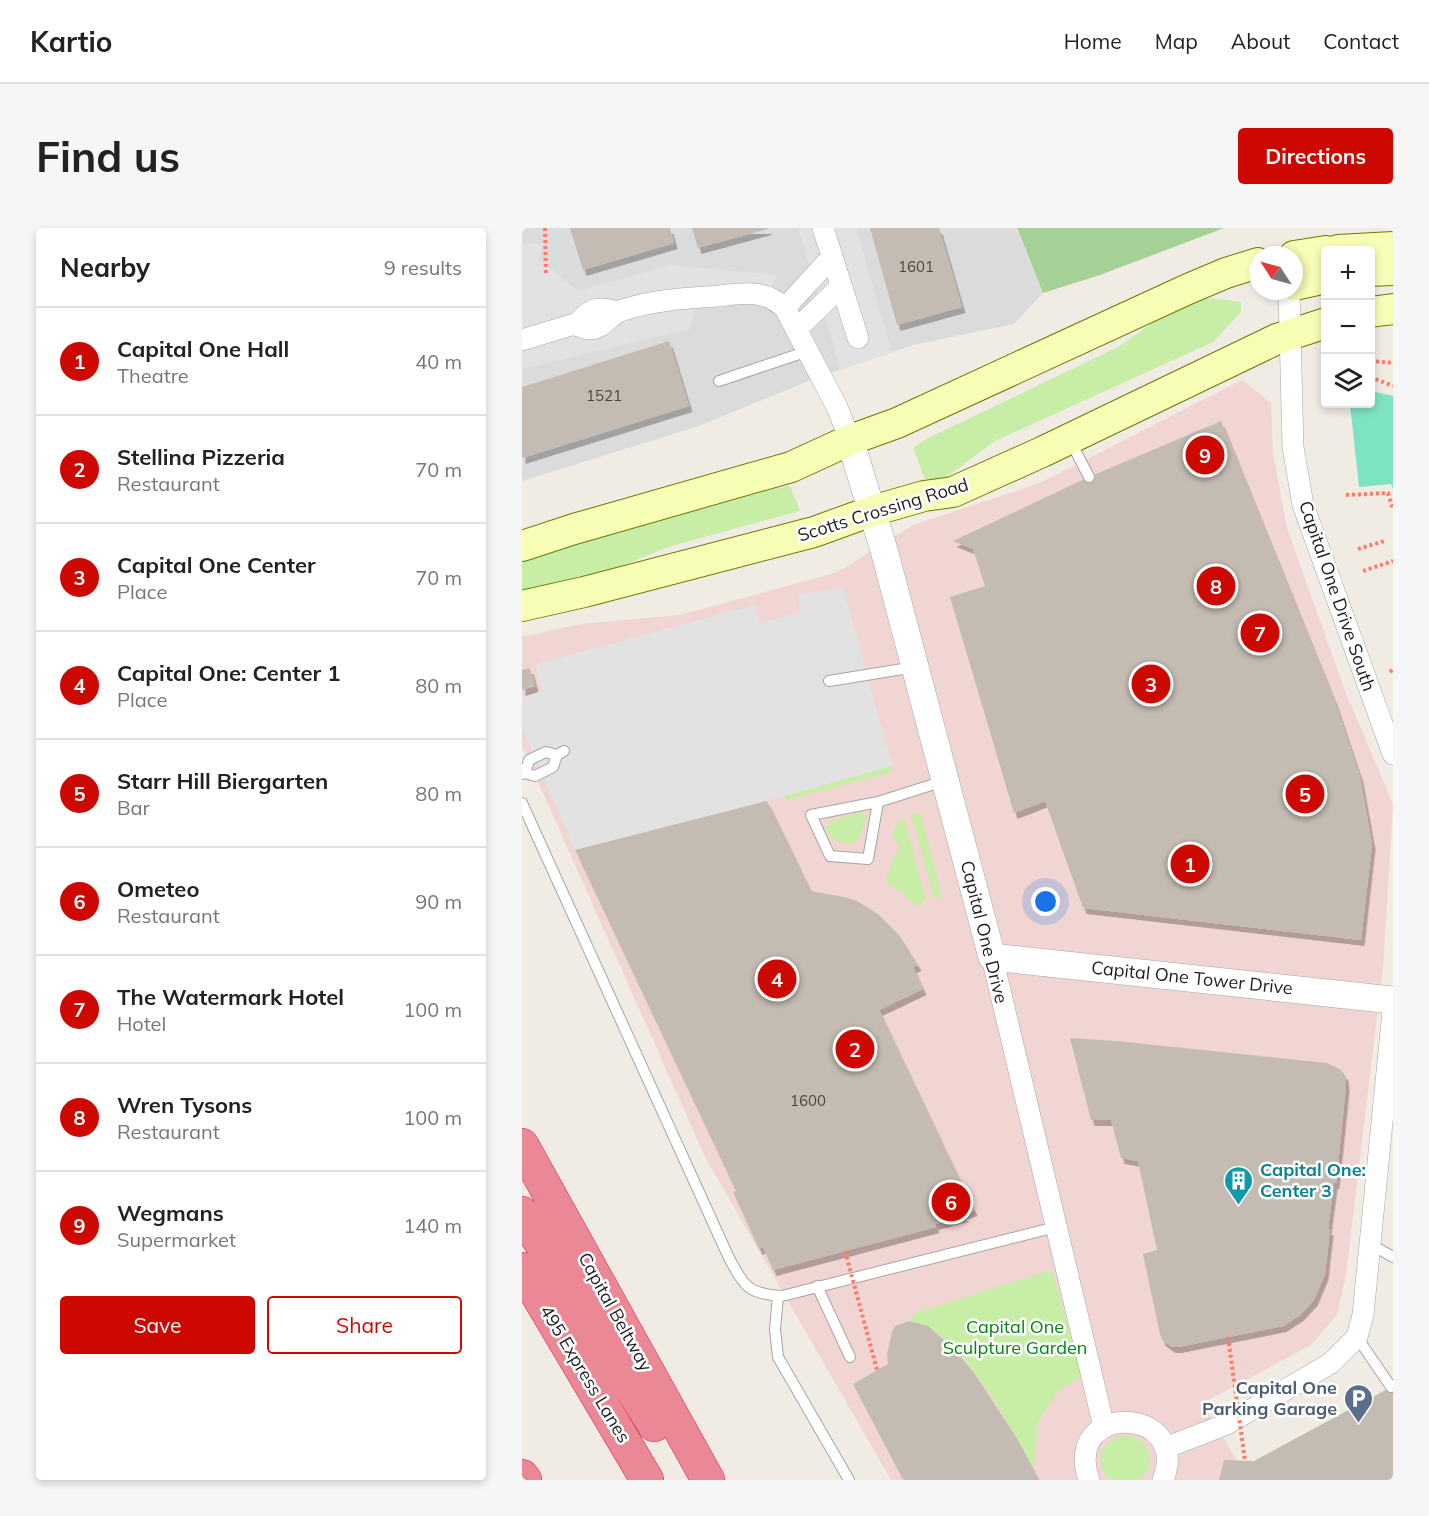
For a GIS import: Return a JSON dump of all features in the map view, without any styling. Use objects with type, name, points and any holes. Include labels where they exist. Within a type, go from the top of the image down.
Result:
[{"type":"highway","name":"Capital Beltway","points":[[522,1145],[708,1480]]},
{"type":"highway","points":[[522,1213],[688,1480]]},
{"type":"highway","name":"495 Express Lanes","points":[[522,1269],[647,1480]]},
{"type":"highway","points":[[522,1310],[611,1417]]},
{"type":"highway","points":[[522,1476],[525,1480]]},
{"type":"main road","points":[[1375,248],[1393,247]]},
{"type":"main road","points":[[1303,255],[1321,253]]},
{"type":"main road","points":[[522,546],[791,467],[850,440],[897,423],[1188,289],[1249,266]]},
{"type":"main road","points":[[1375,271],[1393,270]]},
{"type":"main road","points":[[1303,283],[1321,279]]},
{"type":"main road","points":[[1375,311],[1393,309]]},
{"type":"main road","name":"Scotts Crossing Road","points":[[522,606],[814,532],[872,511],[924,496],[953,492],[1291,333],[1321,324]]},
{"type":"street","points":[[823,228],[858,338]]},
{"type":"street","points":[[785,308],[831,258]]},
{"type":"street","points":[[797,329],[841,286]]},
{"type":"street","points":[[522,340],[576,325],[589,329],[605,324],[617,312],[643,305],[761,294],[774,299],[785,308],[837,407],[850,440]]},
{"type":"street","name":"Capital One Drive South","points":[[1289,300],[1293,447],[1303,505],[1393,754]]},
{"type":"street","name":"Capital One Drive","points":[[850,440],[915,667],[992,957],[1104,1427]]},
{"type":"street","name":"Capital One Tower Drive","points":[[992,957],[1393,1000]]},
{"type":"street","points":[[1165,1448],[1227,1424],[1331,1363],[1357,1337],[1363,1315],[1393,1011]]},
{"type":"street","points":[[1089,1480],[1085,1469],[1087,1450],[1094,1436],[1104,1427],[1116,1422],[1128,1421],[1139,1423],[1152,1430],[1165,1448],[1167,1461],[1163,1480]]},
{"type":"lane","points":[[719,381],[808,351]]},
{"type":"lane","points":[[1069,439],[1089,477]]},
{"type":"lane","points":[[829,681],[915,667]]},
{"type":"lane","points":[[546,752],[560,753],[553,767],[535,776],[523,773],[529,760],[546,752]]},
{"type":"lane","points":[[878,802],[868,859],[830,856],[811,815],[878,802],[945,781]]},
{"type":"lane","points":[[522,803],[729,1258],[743,1282],[754,1291],[767,1296],[798,1293],[817,1286],[1056,1227]]},
{"type":"lane","points":[[1370,1244],[1393,1257]]},
{"type":"lane","points":[[817,1286],[850,1357]]},
{"type":"lane","points":[[778,1296],[775,1329],[778,1357],[849,1480]]},
{"type":"lane","points":[[1357,1337],[1391,1387]]},
{"type":"path","points":[[545,228],[546,276]]},
{"type":"path","points":[[1375,361],[1393,363]]},
{"type":"path","points":[[1375,379],[1393,386]]},
{"type":"path","points":[[1346,495],[1388,493],[1393,510]]},
{"type":"path","points":[[1358,549],[1384,541]]},
{"type":"path","points":[[1363,571],[1393,561]]},
{"type":"path","points":[[845,1251],[878,1370]]},
{"type":"path","points":[[1228,1337],[1245,1461]]},
{"type":"shaded area","points":[[522,228],[1016,228],[1043,293],[1014,324],[913,345],[816,378],[699,426],[522,481]]},
{"type":"shaded area","points":[[798,228],[856,228],[892,352],[841,370]]},
{"type":"shaded area","points":[[522,243],[543,244],[540,260],[578,291],[670,265],[777,275],[769,292],[702,286],[690,329],[522,369]]},
{"type":"shaded area","points":[[1242,380],[1271,403],[1273,454],[1287,528],[1345,691],[1393,804],[1383,967],[1346,1275],[1337,1315],[1311,1345],[1203,1403],[1248,1480],[891,1480],[705,1157],[522,746],[522,637],[580,624],[680,615],[838,572],[913,525],[1040,483]]},
{"type":"shaded area","points":[[843,587],[892,766],[767,801],[575,850],[522,728],[522,698],[541,690],[536,664],[755,605],[760,623],[800,612],[798,595]]},
{"type":"green space","points":[[1017,228],[1224,228],[1100,275],[1043,293]]},
{"type":"green space","points":[[1212,298],[1241,302],[1241,312],[1213,342],[995,441],[944,479],[925,479],[913,448],[926,439],[1118,347],[1180,304]]},
{"type":"green space","points":[[1375,392],[1393,396],[1393,489],[1391,484],[1359,487],[1350,408],[1375,408]]},
{"type":"green space","points":[[790,486],[800,511],[671,546],[611,570],[522,590],[522,561],[725,498]]},
{"type":"green space","points":[[884,746],[892,772],[787,800],[784,794]]},
{"type":"green space","points":[[859,812],[867,816],[859,839],[850,845],[831,839],[826,827],[831,821]]},
{"type":"green space","points":[[921,813],[942,898],[934,898],[911,814]]},
{"type":"green space","points":[[904,817],[926,899],[920,906],[915,905],[885,880],[900,844],[891,838],[899,820]]},
{"type":"green space","name":"Capital One Sculpture Garden","points":[[1052,1270],[1082,1376],[1059,1390],[1038,1421],[1034,1469],[998,1406],[964,1360],[946,1341],[928,1328],[909,1321],[917,1312]]},
{"type":"green space","points":[[1125,1435],[1141,1441],[1149,1452],[1149,1466],[1140,1480],[1111,1480],[1102,1467],[1102,1453],[1105,1446],[1117,1437]]},
{"type":"building","points":[[570,228],[670,228],[674,243],[583,270]]},
{"type":"building","points":[[692,228],[768,228],[768,229],[698,248]]},
{"type":"building","points":[[870,228],[939,228],[962,307],[897,325]]},
{"type":"building","points":[[669,341],[689,406],[522,458],[522,387]]},
{"type":"building","points":[[1221,421],[1335,702],[1360,777],[1372,844],[1361,940],[1083,908],[1045,801],[1014,813],[950,597],[985,586],[973,549],[953,541],[1089,477]]},
{"type":"building","points":[[530,668],[535,686],[522,690],[522,670]]},
{"type":"building","points":[[767,801],[811,891],[857,901],[878,914],[899,935],[918,965],[913,967],[923,989],[879,1010],[974,1210],[963,1214],[965,1216],[935,1224],[936,1227],[773,1270],[763,1247],[759,1249],[733,1192],[736,1191],[575,850]]},
{"type":"building","name":"Capital One: Center 3","points":[[1070,1038],[1327,1063],[1341,1070],[1345,1075],[1346,1086],[1336,1183],[1334,1183],[1328,1229],[1330,1230],[1325,1274],[1314,1300],[1300,1315],[1283,1326],[1178,1347],[1172,1347],[1162,1340],[1143,1254],[1157,1250],[1138,1161],[1121,1158],[1111,1120],[1091,1120]]},
{"type":"building","points":[[909,1321],[928,1326],[955,1350],[974,1373],[1014,1434],[1039,1480],[906,1480],[898,1470],[853,1384],[888,1364],[887,1354],[892,1332],[895,1326]]},
{"type":"building","name":"Capital One Parking Garage","points":[[1393,1386],[1393,1480],[1219,1480],[1224,1460],[1254,1461]]},
{"type":"place","name":"Wegmans","points":[[1205,455]]},
{"type":"place","name":"Wren Tysons","points":[[1216,586]]},
{"type":"place","name":"The Watermark Hotel","points":[[1260,633]]},
{"type":"place","name":"Capital One Center","points":[[1151,684]]},
{"type":"place","name":"Starr Hill Biergarten","points":[[1305,794]]},
{"type":"place","name":"Capital One Hall","points":[[1190,864]]},
{"type":"place","name":"Capital One: Center 1","points":[[777,979]]},
{"type":"place","name":"Stellina Pizzeria","points":[[855,1049]]},
{"type":"place","name":"Ometeo","points":[[951,1202]]},
{"type":"place","name":"Capital One: Center 3","points":[[1239,1206]]},
{"type":"place","name":"Capital One Parking Garage","points":[[1358,1424]]}]
